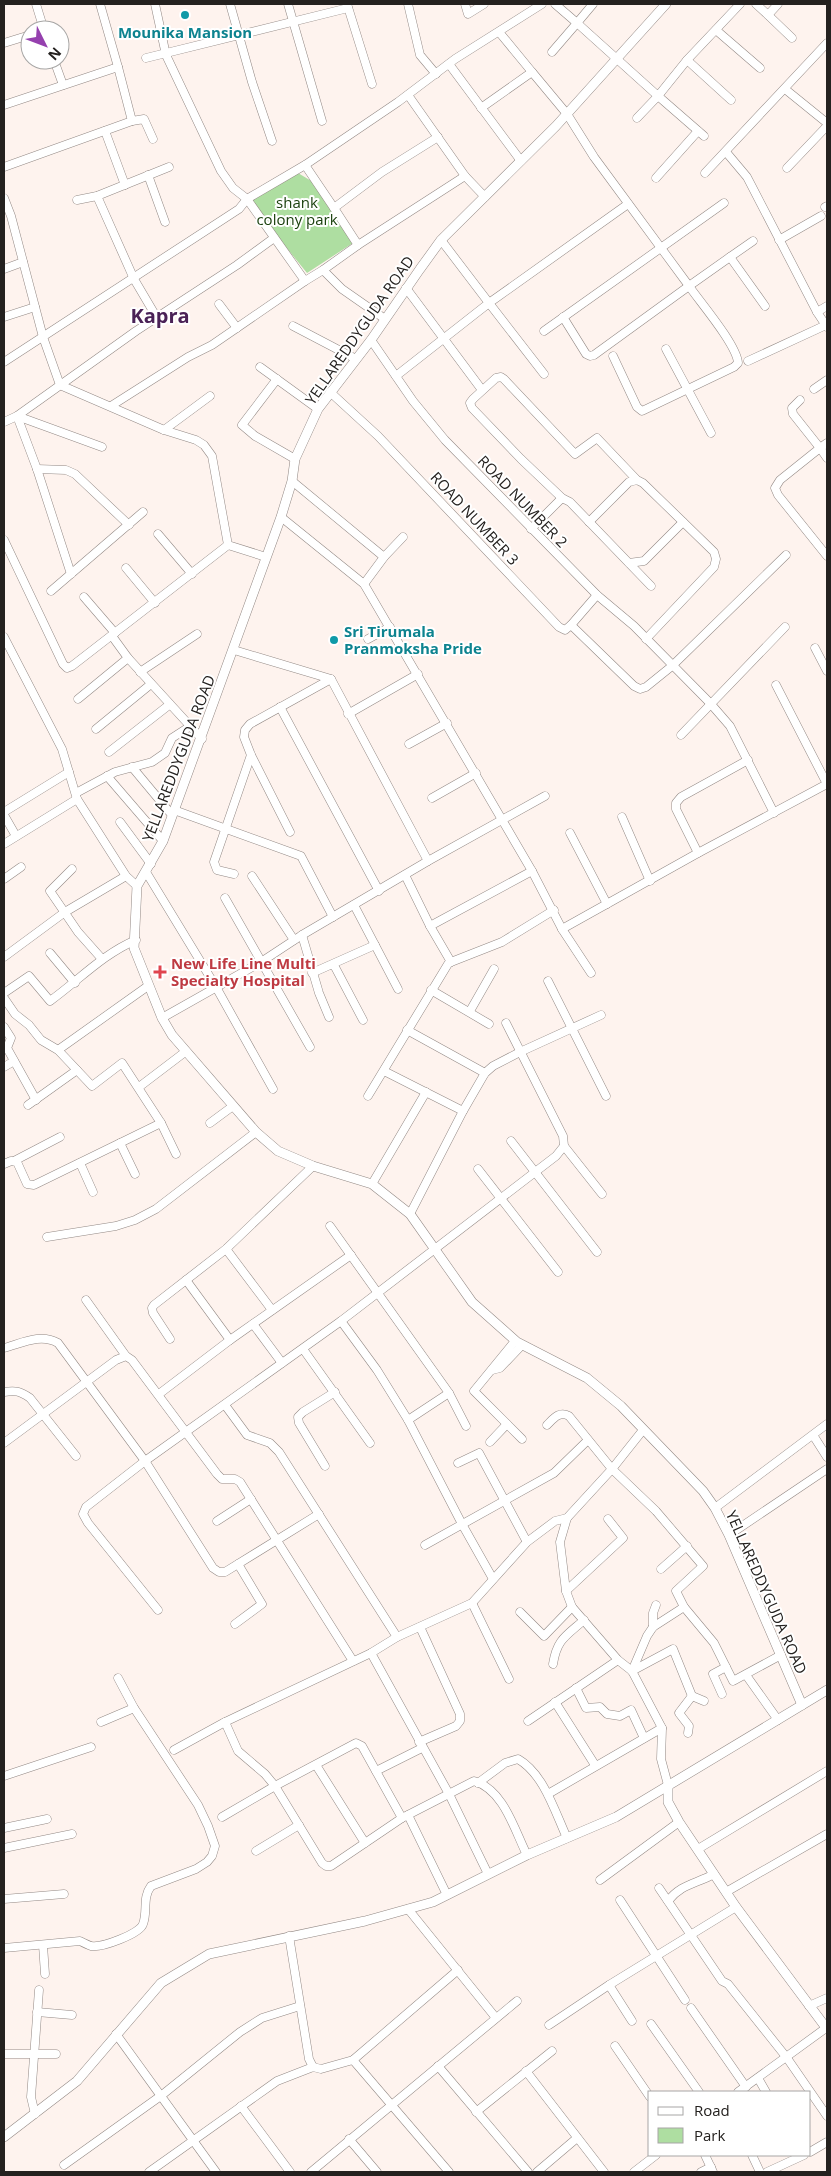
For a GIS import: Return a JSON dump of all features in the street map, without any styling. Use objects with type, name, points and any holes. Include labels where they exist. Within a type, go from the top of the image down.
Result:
[{"type":"street","points":[[36,4],[41,20]]},
{"type":"street","points":[[100,4],[132,121]]},
{"type":"street","points":[[155,4],[165,52],[222,171],[233,188],[247,199],[306,281]]},
{"type":"street","points":[[230,4],[272,141]]},
{"type":"street","points":[[288,4],[322,121]]},
{"type":"street","points":[[408,4],[420,55],[436,74]]},
{"type":"street","points":[[465,4],[468,14],[484,4]]},
{"type":"street","points":[[4,362],[134,279],[239,209],[247,199],[305,165],[408,95],[449,64],[542,4]]},
{"type":"street","points":[[554,4],[701,134],[656,178]]},
{"type":"street","points":[[552,52],[593,4]]},
{"type":"street","name":"YELLAREDDYGUDA ROAD","points":[[666,4],[567,114],[442,240],[406,288],[371,340],[318,409],[295,459],[292,481],[281,517],[202,739],[163,842],[137,886],[136,940],[134,948],[162,1018],[184,1052],[256,1132],[278,1151],[293,1158],[372,1184],[410,1214],[472,1302],[519,1343],[587,1378],[621,1406],[703,1491],[715,1508],[729,1535],[802,1705]]},
{"type":"street","points":[[637,118],[658,96],[687,60],[740,4]]},
{"type":"street","points":[[756,4],[792,38]]},
{"type":"street","points":[[768,15],[778,4]]},
{"type":"street","points":[[146,58],[348,6],[372,84]]},
{"type":"street","points":[[716,30],[760,68]]},
{"type":"street","points":[[499,32],[567,114],[594,157],[662,247],[724,335],[737,357],[738,363],[734,367],[642,411],[639,410],[613,356]]},
{"type":"street","points":[[4,44],[20,38]]},
{"type":"street","points":[[705,173],[827,43]]},
{"type":"street","points":[[687,60],[731,100]]},
{"type":"street","points":[[449,64],[521,161]]},
{"type":"street","points":[[4,105],[118,67]]},
{"type":"street","points":[[58,70],[63,85]]},
{"type":"street","points":[[481,108],[532,72]]},
{"type":"street","points":[[785,89],[827,122]]},
{"type":"street","points":[[408,95],[465,176],[485,197]]},
{"type":"street","points":[[4,167],[132,121],[144,119],[153,139]]},
{"type":"street","points":[[787,168],[827,126]]},
{"type":"street","points":[[105,131],[126,185]]},
{"type":"street","points":[[334,208],[382,172],[438,137]]},
{"type":"street","points":[[726,152],[748,177],[779,240],[826,326],[748,362]]},
{"type":"street","points":[[305,165],[358,245]]},
{"type":"street","points":[[77,200],[97,196],[169,167]]},
{"type":"street","points":[[148,175],[165,222]]},
{"type":"street","points":[[111,406],[236,328],[358,245],[465,176]]},
{"type":"street","points":[[97,196],[134,279],[157,318]]},
{"type":"street","points":[[4,198],[7,217],[23,262],[43,337],[60,385],[77,394],[111,406],[164,430],[196,440],[204,445],[212,456],[228,545]]},
{"type":"street","points":[[544,331],[724,203]]},
{"type":"street","points":[[396,376],[489,303],[628,204]]},
{"type":"street","points":[[779,240],[822,216]]},
{"type":"street","points":[[4,422],[17,416],[274,238]]},
{"type":"street","points":[[442,240],[544,374]]},
{"type":"street","points":[[563,317],[586,354],[594,355],[753,241]]},
{"type":"street","points":[[730,257],[765,306]]},
{"type":"street","points":[[4,269],[23,262]]},
{"type":"street","points":[[323,270],[342,289],[385,319]]},
{"type":"street","points":[[406,288],[482,390]]},
{"type":"street","points":[[219,304],[236,328]]},
{"type":"street","points":[[817,312],[827,306]]},
{"type":"street","points":[[4,317],[34,307]]},
{"type":"street","points":[[293,326],[356,359]]},
{"type":"street","name":"ROAD NUMBER 2","points":[[371,340],[445,440],[597,595],[646,639],[710,703],[730,726],[774,813]]},
{"type":"street","points":[[666,349],[711,433]]},
{"type":"street","points":[[260,368],[318,409]]},
{"type":"street","points":[[646,639],[714,567],[716,559],[714,552],[643,482],[637,480],[597,438],[575,454],[501,377],[496,378],[473,399],[470,404],[472,408],[520,459],[562,498],[570,502],[651,586]]},
{"type":"street","points":[[277,380],[242,425],[255,436],[295,459]]},
{"type":"street","points":[[814,389],[827,380]]},
{"type":"street","name":"ROAD NUMBER 3","points":[[330,392],[378,436],[559,627],[565,630],[571,625]]},
{"type":"street","points":[[164,430],[210,396]]},
{"type":"street","points":[[800,400],[792,408],[793,414],[827,458]]},
{"type":"street","points":[[17,416],[102,447]]},
{"type":"street","points":[[17,416],[37,469],[71,574]]},
{"type":"street","points":[[827,442],[780,480],[775,488],[778,495],[827,556]]},
{"type":"street","points":[[37,469],[66,470],[75,474],[129,525]]},
{"type":"street","points":[[589,522],[629,482],[637,480]]},
{"type":"street","points":[[292,481],[384,557]]},
{"type":"street","points":[[531,529],[562,498]]},
{"type":"street","points":[[52,591],[143,512]]},
{"type":"street","points":[[281,517],[364,584],[532,870],[562,929],[591,973]]},
{"type":"street","points":[[628,563],[644,561],[683,522]]},
{"type":"street","points":[[158,534],[192,574]]},
{"type":"street","points":[[364,584],[384,557],[403,537]]},
{"type":"street","points":[[228,545],[266,557]]},
{"type":"street","points":[[5,546],[63,664],[67,668],[114,634],[228,545]]},
{"type":"street","points":[[597,595],[571,625],[634,686],[640,689],[646,687],[672,666],[786,555]]},
{"type":"street","points":[[126,568],[155,602]]},
{"type":"street","points":[[84,597],[114,634],[128,658],[202,739]]},
{"type":"street","points":[[368,639],[390,627]]},
{"type":"street","points":[[681,736],[710,703],[785,627]]},
{"type":"street","points":[[140,672],[197,634]]},
{"type":"street","points":[[4,637],[62,749],[77,796],[126,876],[137,886]]},
{"type":"street","points":[[815,648],[827,671]]},
{"type":"street","points":[[234,650],[331,679],[428,861]]},
{"type":"street","points":[[78,699],[128,658]]},
{"type":"street","points":[[348,714],[418,674]]},
{"type":"street","points":[[290,832],[244,737],[245,730],[250,724],[331,679]]},
{"type":"street","points":[[96,729],[151,684]]},
{"type":"street","points":[[562,929],[827,784],[776,685]]},
{"type":"street","points":[[108,752],[169,705]]},
{"type":"street","points":[[280,707],[379,891]]},
{"type":"street","points":[[409,744],[447,723]]},
{"type":"street","points":[[4,844],[107,776],[152,762],[165,753],[172,738],[190,727]]},
{"type":"street","points":[[234,874],[217,870],[214,862],[252,755]]},
{"type":"street","points":[[698,853],[676,809],[676,803],[681,797],[748,760]]},
{"type":"street","points":[[132,767],[173,812],[301,856],[333,917]]},
{"type":"street","points":[[16,836],[4,813],[69,772]]},
{"type":"street","points":[[432,798],[476,774]]},
{"type":"street","points":[[107,776],[163,842]]},
{"type":"street","points":[[162,1018],[261,962],[302,935],[428,861],[545,796]]},
{"type":"street","points":[[622,817],[650,881]]},
{"type":"street","points":[[120,822],[274,1089]]},
{"type":"street","points":[[570,833],[607,904]]},
{"type":"street","points":[[4,879],[21,867]]},
{"type":"street","points":[[72,870],[50,891],[78,932],[102,959]]},
{"type":"street","points":[[430,926],[532,870]]},
{"type":"street","points":[[405,875],[448,965]]},
{"type":"street","points":[[4,958],[65,912],[126,876]]},
{"type":"street","points":[[252,876],[294,940]]},
{"type":"street","points":[[225,898],[310,1047]]},
{"type":"street","points":[[354,906],[398,989]]},
{"type":"street","points":[[368,1096],[448,965],[502,942],[554,910]]},
{"type":"street","points":[[302,935],[312,973],[329,1017]]},
{"type":"street","points":[[4,993],[29,976],[50,1001],[102,959],[120,947],[136,940]]},
{"type":"street","points":[[312,973],[374,945]]},
{"type":"street","points":[[50,953],[75,982]]},
{"type":"street","points":[[332,965],[335,967],[363,1020]]},
{"type":"street","points":[[470,1011],[494,968]]},
{"type":"street","points":[[548,981],[606,1096]]},
{"type":"street","points":[[58,1050],[148,986]]},
{"type":"street","points":[[431,990],[470,1011],[489,1024]]},
{"type":"street","points":[[4,998],[16,1014],[29,1024],[40,1040],[58,1050],[92,1086],[122,1063],[161,1123],[176,1154]]},
{"type":"street","points":[[410,1214],[485,1073],[520,1052],[601,1015]]},
{"type":"street","points":[[506,1022],[563,1136],[564,1146],[602,1194]]},
{"type":"street","points":[[4,1027],[11,1038],[7,1048],[36,1100]]},
{"type":"street","points":[[408,1030],[485,1073]]},
{"type":"street","points":[[139,1087],[184,1052]]},
{"type":"street","points":[[4,1067],[14,1061]]},
{"type":"street","points":[[28,1105],[78,1070]]},
{"type":"street","points":[[384,1071],[463,1112]]},
{"type":"street","points":[[372,1184],[426,1092]]},
{"type":"street","points":[[210,1123],[232,1106]]},
{"type":"street","points":[[14,1161],[18,1164],[27,1184],[31,1186],[161,1123]]},
{"type":"street","points":[[47,1237],[116,1226],[135,1220],[156,1209],[256,1132]]},
{"type":"street","points":[[4,1164],[14,1161],[60,1137]]},
{"type":"street","points":[[511,1141],[597,1252]]},
{"type":"street","points":[[120,1143],[135,1174]]},
{"type":"street","points":[[158,1610],[88,1523],[83,1514],[86,1507],[145,1461],[341,1321],[556,1156],[564,1146]]},
{"type":"street","points":[[80,1163],[93,1192]]},
{"type":"street","points":[[170,1339],[152,1308],[226,1249],[310,1164]]},
{"type":"street","points":[[478,1169],[558,1272]]},
{"type":"street","points":[[330,1226],[449,1393],[466,1426]]},
{"type":"street","points":[[226,1249],[272,1310]]},
{"type":"street","points":[[159,1394],[252,1324],[351,1255]]},
{"type":"street","points":[[186,1280],[230,1340]]},
{"type":"street","points":[[86,1300],[126,1356],[132,1360],[159,1394],[217,1474],[222,1479],[235,1479],[240,1482],[353,1660]]},
{"type":"street","points":[[341,1321],[376,1370],[408,1420],[462,1524],[494,1579]]},
{"type":"street","points":[[252,1324],[282,1363]]},
{"type":"street","points":[[4,1348],[40,1338],[49,1338],[58,1343],[145,1461],[213,1568],[219,1572],[226,1572],[277,1538],[319,1514]]},
{"type":"street","points":[[519,1343],[474,1391],[522,1439]]},
{"type":"street","points":[[303,1349],[370,1443]]},
{"type":"street","points":[[4,1443],[86,1381],[121,1357],[126,1356]]},
{"type":"street","points":[[4,1392],[21,1391],[30,1398],[76,1456]]},
{"type":"street","points":[[325,1466],[299,1423],[298,1417],[335,1392]]},
{"type":"street","points":[[408,1420],[449,1393]]},
{"type":"street","points":[[225,1405],[247,1435],[270,1443],[279,1452],[397,1637]]},
{"type":"street","points":[[547,1426],[558,1414],[569,1416],[612,1469],[656,1511],[703,1566],[676,1591],[684,1608],[714,1643],[733,1681],[781,1656]]},
{"type":"street","points":[[490,1442],[507,1424]]},
{"type":"street","points":[[715,1508],[827,1424]]},
{"type":"street","points":[[643,1430],[612,1469],[567,1518],[560,1542],[566,1591],[572,1607],[618,1660],[632,1671],[662,1728],[661,1759],[668,1785],[668,1802],[679,1822],[736,1907],[827,2028],[740,2091]]},
{"type":"street","points":[[813,1434],[827,1456]]},
{"type":"street","points":[[426,1545],[554,1473],[588,1440]]},
{"type":"street","points":[[458,1463],[479,1453],[527,1542]]},
{"type":"street","points":[[729,1535],[827,1469]]},
{"type":"street","points":[[217,1521],[251,1499]]},
{"type":"street","points":[[174,1750],[225,1722],[371,1653],[397,1637],[472,1603],[527,1542],[555,1521],[567,1518]]},
{"type":"street","points":[[566,1591],[623,1538],[608,1519]]},
{"type":"street","points":[[660,1568],[687,1546]]},
{"type":"street","points":[[235,1624],[262,1604],[238,1564]]},
{"type":"street","points":[[472,1603],[509,1679]]},
{"type":"street","points":[[653,1627],[653,1613],[656,1605]]},
{"type":"street","points":[[520,1612],[544,1636],[572,1607]]},
{"type":"street","points":[[632,1671],[647,1636],[653,1627],[684,1608]]},
{"type":"street","points":[[553,1664],[555,1648],[584,1620]]},
{"type":"street","points":[[376,1771],[456,1726],[460,1721],[460,1714],[420,1627]]},
{"type":"street","points":[[632,1671],[673,1649],[692,1696],[704,1701]]},
{"type":"street","points":[[371,1653],[449,1794],[488,1874]]},
{"type":"street","points":[[528,1721],[618,1660]]},
{"type":"street","points":[[722,1694],[713,1674],[726,1667]]},
{"type":"street","points":[[746,1675],[778,1720]]},
{"type":"street","points":[[4,1948],[80,1941],[92,1946],[105,1945],[137,1932],[143,1925],[146,1896],[151,1886],[196,1869],[207,1862],[212,1856],[215,1846],[198,1805],[134,1708],[118,1678]]},
{"type":"street","points":[[576,1688],[586,1708],[600,1707],[607,1714],[620,1716],[631,1710],[644,1738]]},
{"type":"street","points":[[4,2137],[77,2081],[161,1983],[195,1961],[220,1950],[365,1921],[433,1902],[527,1855],[616,1817],[802,1705],[825,1695]]},
{"type":"street","points":[[688,1733],[690,1726],[679,1713],[692,1696]]},
{"type":"street","points":[[555,1702],[595,1765]]},
{"type":"street","points":[[101,1722],[134,1708]]},
{"type":"street","points":[[225,1722],[238,1752],[265,1774],[275,1786],[326,1866],[331,1866],[405,1816],[474,1781],[486,1785],[498,1797],[527,1855]]},
{"type":"street","points":[[548,1794],[595,1765],[662,1728]]},
{"type":"street","points":[[222,1817],[275,1786],[356,1743],[362,1746],[405,1816],[447,1895]]},
{"type":"street","points":[[4,1776],[91,1747]]},
{"type":"street","points":[[478,1782],[504,1763],[518,1759],[527,1764],[548,1794],[567,1838]]},
{"type":"street","points":[[316,1765],[365,1843]]},
{"type":"street","points":[[698,1850],[827,1771]]},
{"type":"street","points":[[4,1828],[47,1819]]},
{"type":"street","points":[[600,1880],[679,1822]]},
{"type":"street","points":[[256,1852],[299,1825]]},
{"type":"street","points":[[4,1848],[72,1834]]},
{"type":"street","points":[[726,1892],[827,1834]]},
{"type":"street","points":[[668,1901],[676,1891],[685,1885],[698,1882],[714,1874]]},
{"type":"street","points":[[659,1888],[722,1981],[728,1984],[787,2058],[810,2091]]},
{"type":"street","points":[[4,1899],[64,1894]]},
{"type":"street","points":[[620,1900],[657,1954],[685,2000]]},
{"type":"street","points":[[549,2025],[609,1984],[736,1907]]},
{"type":"street","points":[[408,1909],[496,2018]]},
{"type":"street","points":[[289,1936],[300,2006],[313,2066]]},
{"type":"street","points":[[44,1945],[46,1974]]},
{"type":"street","points":[[149,2172],[277,2081],[313,2066],[321,2069],[353,2060],[458,1970]]},
{"type":"street","points":[[609,1984],[632,2021]]},
{"type":"street","points":[[34,2114],[31,2097],[39,1990]]},
{"type":"street","points":[[809,2006],[827,1998]]},
{"type":"street","points":[[311,2172],[516,2001]]},
{"type":"street","points":[[64,2165],[162,2095],[240,2032],[262,2018],[300,2006]]},
{"type":"street","points":[[691,2008],[746,2087]]},
{"type":"street","points":[[37,2012],[72,2015]]},
{"type":"street","points":[[651,2024],[698,2091]]},
{"type":"street","points":[[116,2034],[216,2172]]},
{"type":"street","points":[[615,2046],[648,2094]]},
{"type":"street","points":[[476,2112],[552,2051]]},
{"type":"street","points":[[4,2054],[56,2054]]},
{"type":"street","points":[[353,2060],[449,2172]]},
{"type":"street","points":[[438,2066],[528,2172]]},
{"type":"street","points":[[526,2071],[604,2172]]},
{"type":"street","points":[[758,2078],[765,2091]]},
{"type":"street","points":[[811,2093],[827,2116]]},
{"type":"street","points":[[241,2106],[290,2172]]},
{"type":"street","points":[[537,2172],[577,2138]]},
{"type":"street","points":[[350,2139],[377,2172]]},
{"type":"street","points":[[811,2151],[827,2142]]},
{"type":"street","points":[[634,2172],[655,2156]]},
{"type":"street","points":[[701,2172],[712,2170],[705,2156]]},
{"type":"street","points":[[752,2156],[760,2172]]},
{"type":"street","points":[[767,2172],[800,2156]]},
{"type":"green space","name":"shank colony park","points":[[298,173],[318,185],[356,241],[307,273],[247,199]]},
{"type":"place","name":"Mounika Mansion","points":[[185,15]]},
{"type":"place","name":"Sri Tirumala Pranmoksha Pride","points":[[334,640]]},
{"type":"place","name":"New Life Line Multi Specialty Hospital","points":[[160,972]]},
{"type":"district","name":"Kapra","points":[[160,315]]}]
